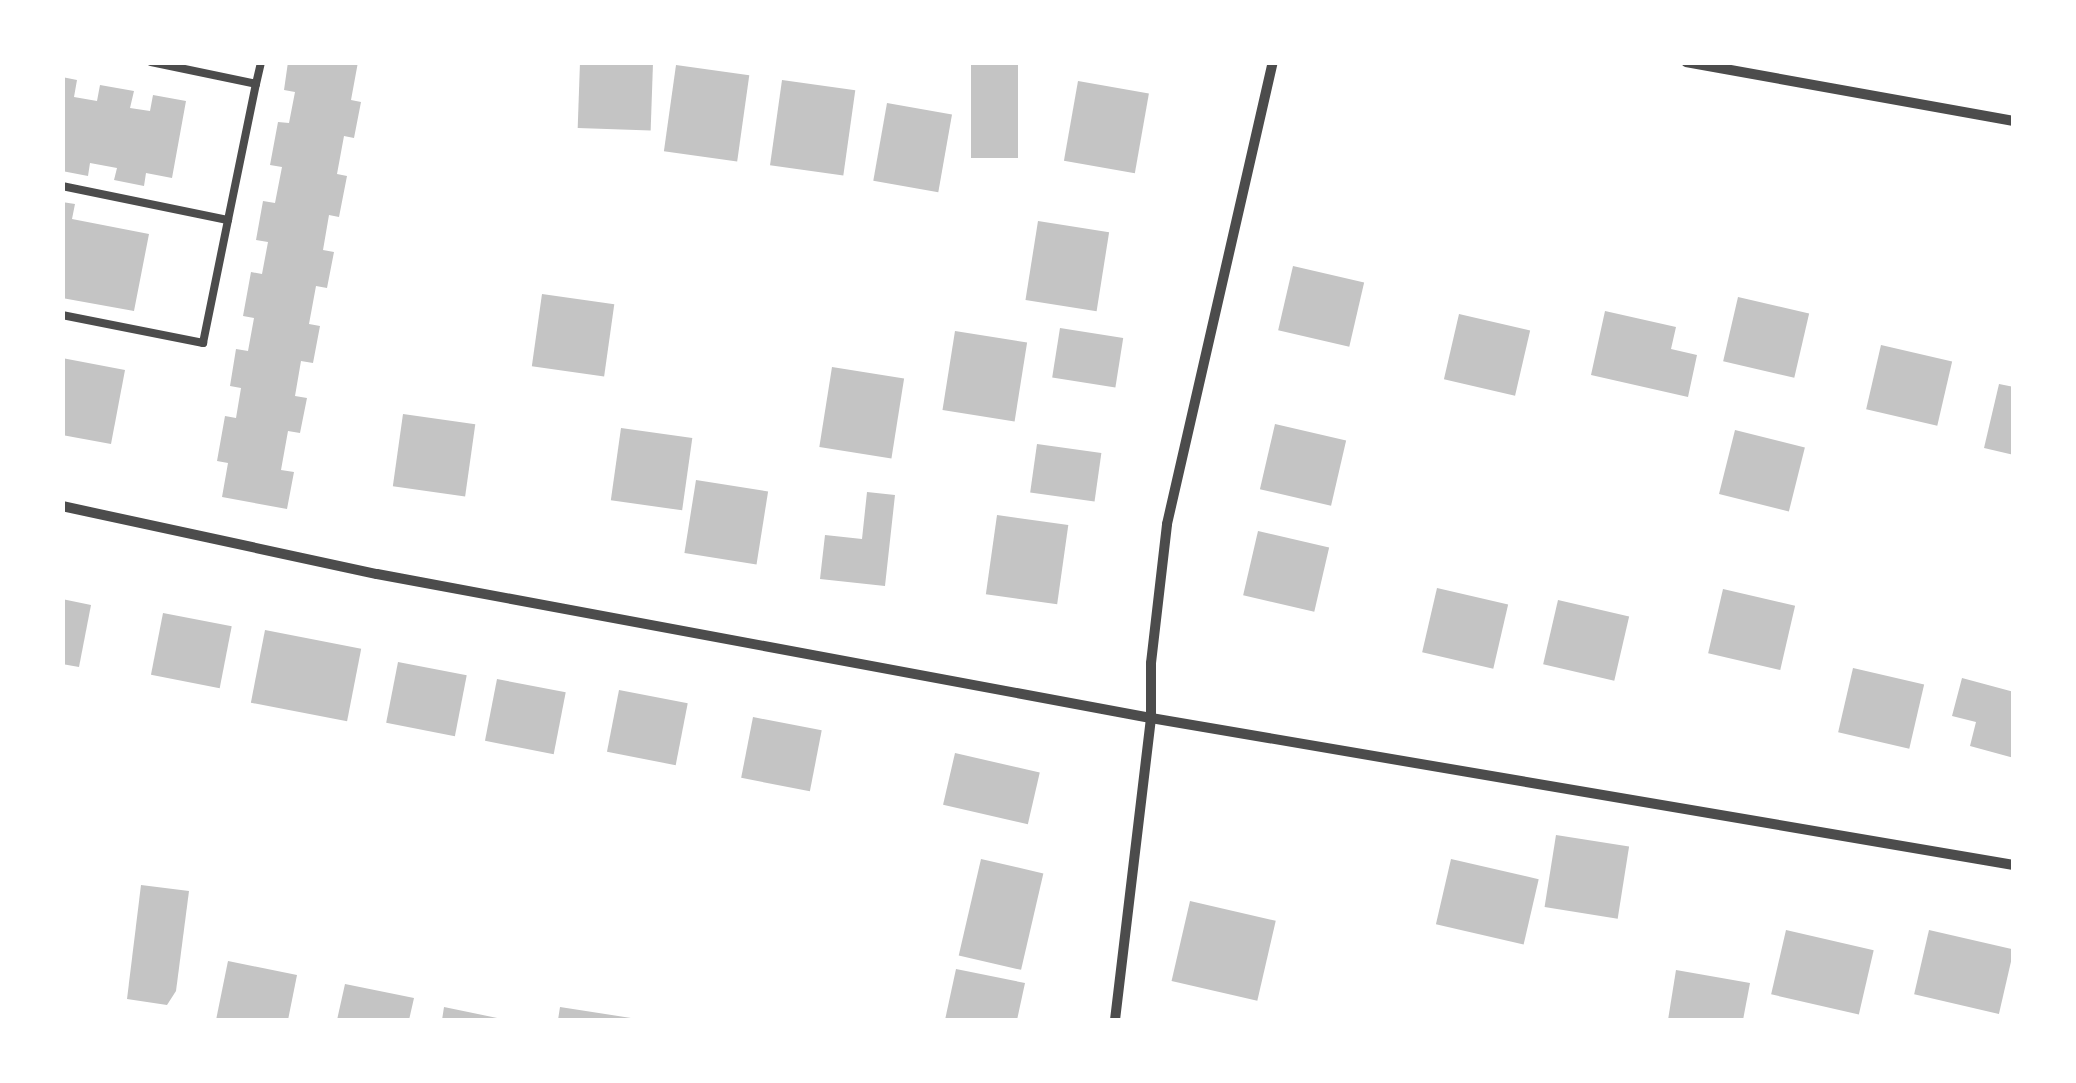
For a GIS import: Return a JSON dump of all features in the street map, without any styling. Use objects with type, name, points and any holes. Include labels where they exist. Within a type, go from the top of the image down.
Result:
[{"type":"street","points":[[1115,1020],[1151,718],[1151,662],[1167,524],[1272,62]]},
{"type":"street","points":[[1686,62],[2014,121]]},
{"type":"street","points":[[62,506],[377,574],[1151,718],[2014,864]]},
{"type":"lane","points":[[151,62],[256,84]]},
{"type":"lane","points":[[62,314],[202,344],[260,62]]},
{"type":"lane","points":[[62,186],[228,220]]},
{"type":"building","points":[[288,62],[358,62],[351,100],[361,102],[354,138],[344,136],[337,174],[347,176],[339,217],[329,215],[323,250],[334,252],[327,288],[316,286],[309,324],[320,326],[313,363],[301,361],[295,396],[307,398],[300,433],[288,431],[281,470],[294,472],[287,509],[222,497],[228,463],[217,461],[225,416],[236,418],[241,388],[230,386],[236,349],[248,351],[254,318],[243,316],[251,272],[262,274],[268,242],[256,240],[263,201],[275,203],[282,167],[270,165],[278,122],[289,123],[295,92],[284,90]]},
{"type":"building","points":[[580,62],[653,65],[651,131],[578,128]]},
{"type":"building","points":[[971,62],[1018,62],[1018,158],[971,158]]},
{"type":"building","points":[[676,65],[749,75],[737,161],[664,151]]},
{"type":"building","points":[[62,77],[77,80],[74,97],[97,101],[100,85],[134,91],[130,108],[150,111],[153,95],[186,101],[172,178],[146,173],[144,186],[114,180],[117,168],[90,163],[88,176],[62,171]]},
{"type":"building","points":[[782,80],[855,90],[843,175],[770,165]]},
{"type":"building","points":[[1078,81],[1149,94],[1135,173],[1064,161]]},
{"type":"building","points":[[887,103],[952,114],[938,192],[873,181]]},
{"type":"building","points":[[62,202],[75,204],[72,219],[149,234],[134,311],[62,298]]},
{"type":"building","points":[[1038,221],[1109,232],[1097,311],[1025,300]]},
{"type":"building","points":[[1293,266],[1364,282],[1349,347],[1278,330]]},
{"type":"building","points":[[542,294],[614,304],[604,376],[532,366]]},
{"type":"building","points":[[1738,297],[1809,313],[1794,378],[1723,361]]},
{"type":"building","points":[[1605,311],[1676,327],[1671,349],[1697,355],[1688,397],[1591,375]]},
{"type":"building","points":[[1459,314],[1530,330],[1515,396],[1444,379]]},
{"type":"building","points":[[1060,328],[1123,338],[1115,387],[1052,377]]},
{"type":"building","points":[[955,331],[1027,342],[1015,421],[942,410]]},
{"type":"building","points":[[1881,345],[1952,361],[1937,426],[1866,409]]},
{"type":"building","points":[[62,358],[125,370],[111,444],[62,435]]},
{"type":"building","points":[[832,367],[904,378],[891,458],[819,447]]},
{"type":"building","points":[[1999,384],[2014,387],[2014,455],[1984,448]]},
{"type":"building","points":[[403,414],[475,424],[465,496],[393,486]]},
{"type":"building","points":[[1275,424],[1346,440],[1331,506],[1260,489]]},
{"type":"building","points":[[621,428],[692,438],[682,510],[611,500]]},
{"type":"building","points":[[1735,430],[1805,447],[1789,511],[1719,494]]},
{"type":"building","points":[[1037,444],[1101,453],[1095,502],[1030,493]]},
{"type":"building","points":[[696,480],[768,491],[757,565],[684,553]]},
{"type":"building","points":[[867,492],[895,495],[885,586],[820,579],[825,535],[862,539]]},
{"type":"building","points":[[997,515],[1068,525],[1057,604],[986,594]]},
{"type":"building","points":[[1258,531],[1329,547],[1314,612],[1243,595]]},
{"type":"building","points":[[1437,588],[1508,604],[1493,669],[1422,652]]},
{"type":"building","points":[[1723,589],[1795,606],[1780,670],[1708,653]]},
{"type":"building","points":[[62,599],[91,605],[79,667],[62,664]]},
{"type":"building","points":[[1558,600],[1629,616],[1614,681],[1543,664]]},
{"type":"building","points":[[163,613],[232,626],[220,688],[151,675]]},
{"type":"building","points":[[265,630],[361,649],[347,721],[251,703]]},
{"type":"building","points":[[398,662],[467,675],[455,736],[386,723]]},
{"type":"building","points":[[1853,668],[1924,684],[1909,749],[1838,732]]},
{"type":"building","points":[[1962,678],[2014,692],[2014,758],[1970,746],[1976,722],[1952,716]]},
{"type":"building","points":[[497,679],[566,692],[554,754],[485,741]]},
{"type":"building","points":[[619,690],[688,703],[676,765],[607,752]]},
{"type":"building","points":[[753,717],[822,730],[810,791],[741,778]]},
{"type":"building","points":[[955,753],[1040,773],[1028,824],[943,805]]},
{"type":"building","points":[[1556,835],[1629,847],[1618,919],[1545,907]]},
{"type":"building","points":[[981,859],[1043,873],[1021,970],[959,955]]},
{"type":"building","points":[[1451,859],[1539,879],[1524,945],[1436,924]]},
{"type":"building","points":[[141,885],[189,891],[176,991],[167,1005],[127,999]]},
{"type":"building","points":[[1190,901],[1276,921],[1257,1001],[1172,981]]},
{"type":"building","points":[[1786,930],[1874,950],[1859,1015],[1771,994]]},
{"type":"building","points":[[1929,930],[2014,950],[1999,1014],[1914,994]]},
{"type":"building","points":[[228,961],[297,975],[288,1020],[216,1020]]},
{"type":"building","points":[[956,969],[1025,983],[1017,1020],[945,1020]]},
{"type":"building","points":[[1676,970],[1750,983],[1743,1020],[1668,1020]]},
{"type":"building","points":[[345,984],[414,998],[409,1020],[337,1020]]},
{"type":"building","points":[[444,1007],[502,1019],[502,1020],[442,1020]]},
{"type":"building","points":[[560,1007],[631,1018],[631,1020],[558,1020]]}]
